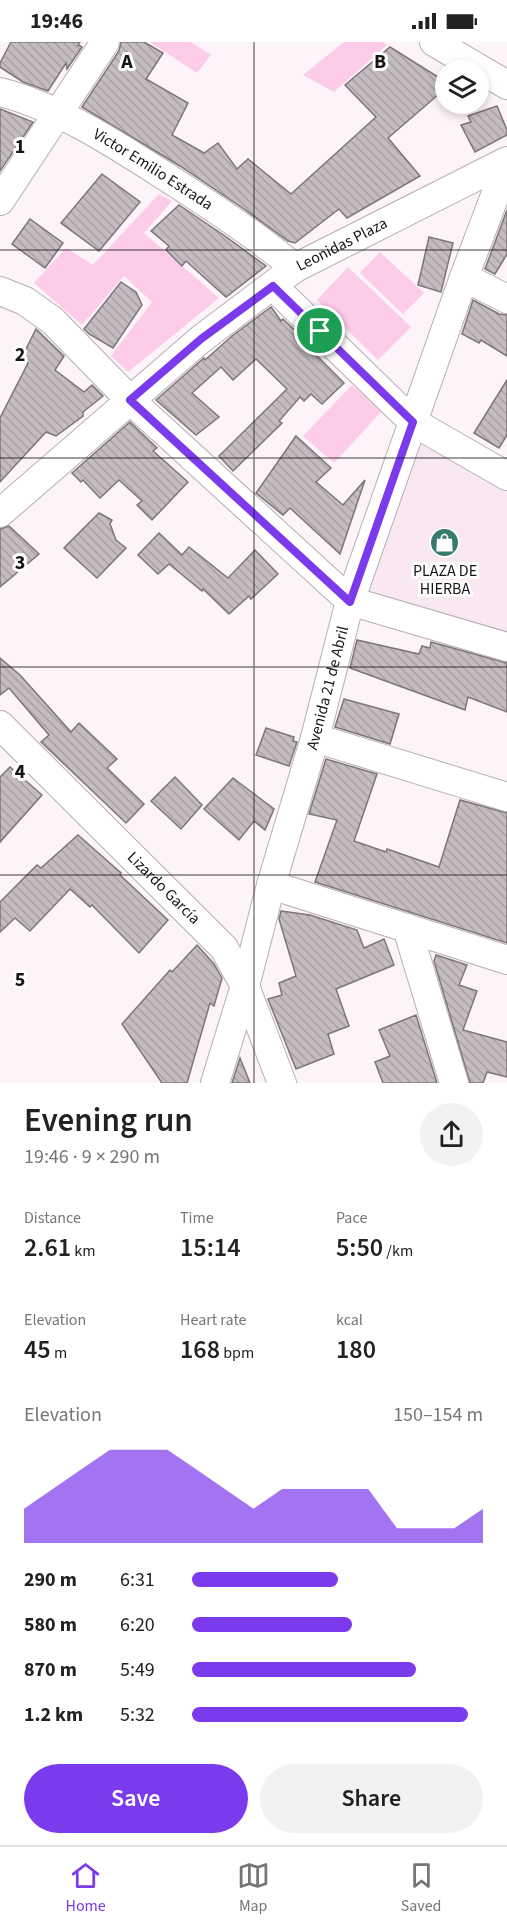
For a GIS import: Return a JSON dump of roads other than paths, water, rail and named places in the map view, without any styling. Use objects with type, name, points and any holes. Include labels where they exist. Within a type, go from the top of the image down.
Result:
[{"type":"street","points":[[0,201],[105,42]]},
{"type":"street","points":[[452,46],[507,85]]},
{"type":"street","name":"Victor Emilio Estrada","points":[[0,92],[57,113],[130,153],[252,233],[295,268]]},
{"type":"street","name":"Leonidas Plaza","points":[[0,513],[201,339],[295,268],[507,162]]},
{"type":"street","name":"Avenida 21 de Abril","points":[[214,1083],[245,986],[315,738],[350,602],[464,277],[507,162]]},
{"type":"street","points":[[464,277],[507,299]]},
{"type":"street","points":[[273,286],[413,422],[507,476]]},
{"type":"street","points":[[0,291],[25,301],[53,321],[130,400],[350,602],[507,647]]},
{"type":"street","name":"Lizardo García","points":[[0,725],[224,948],[245,986],[282,1083]]},
{"type":"street","points":[[315,738],[507,797]]},
{"type":"street","points":[[272,885],[507,960]]},
{"type":"street","points":[[406,928],[454,1083]]},
{"type":"place","name":"PLAZA DE HIERBA","points":[[445,543]]}]
